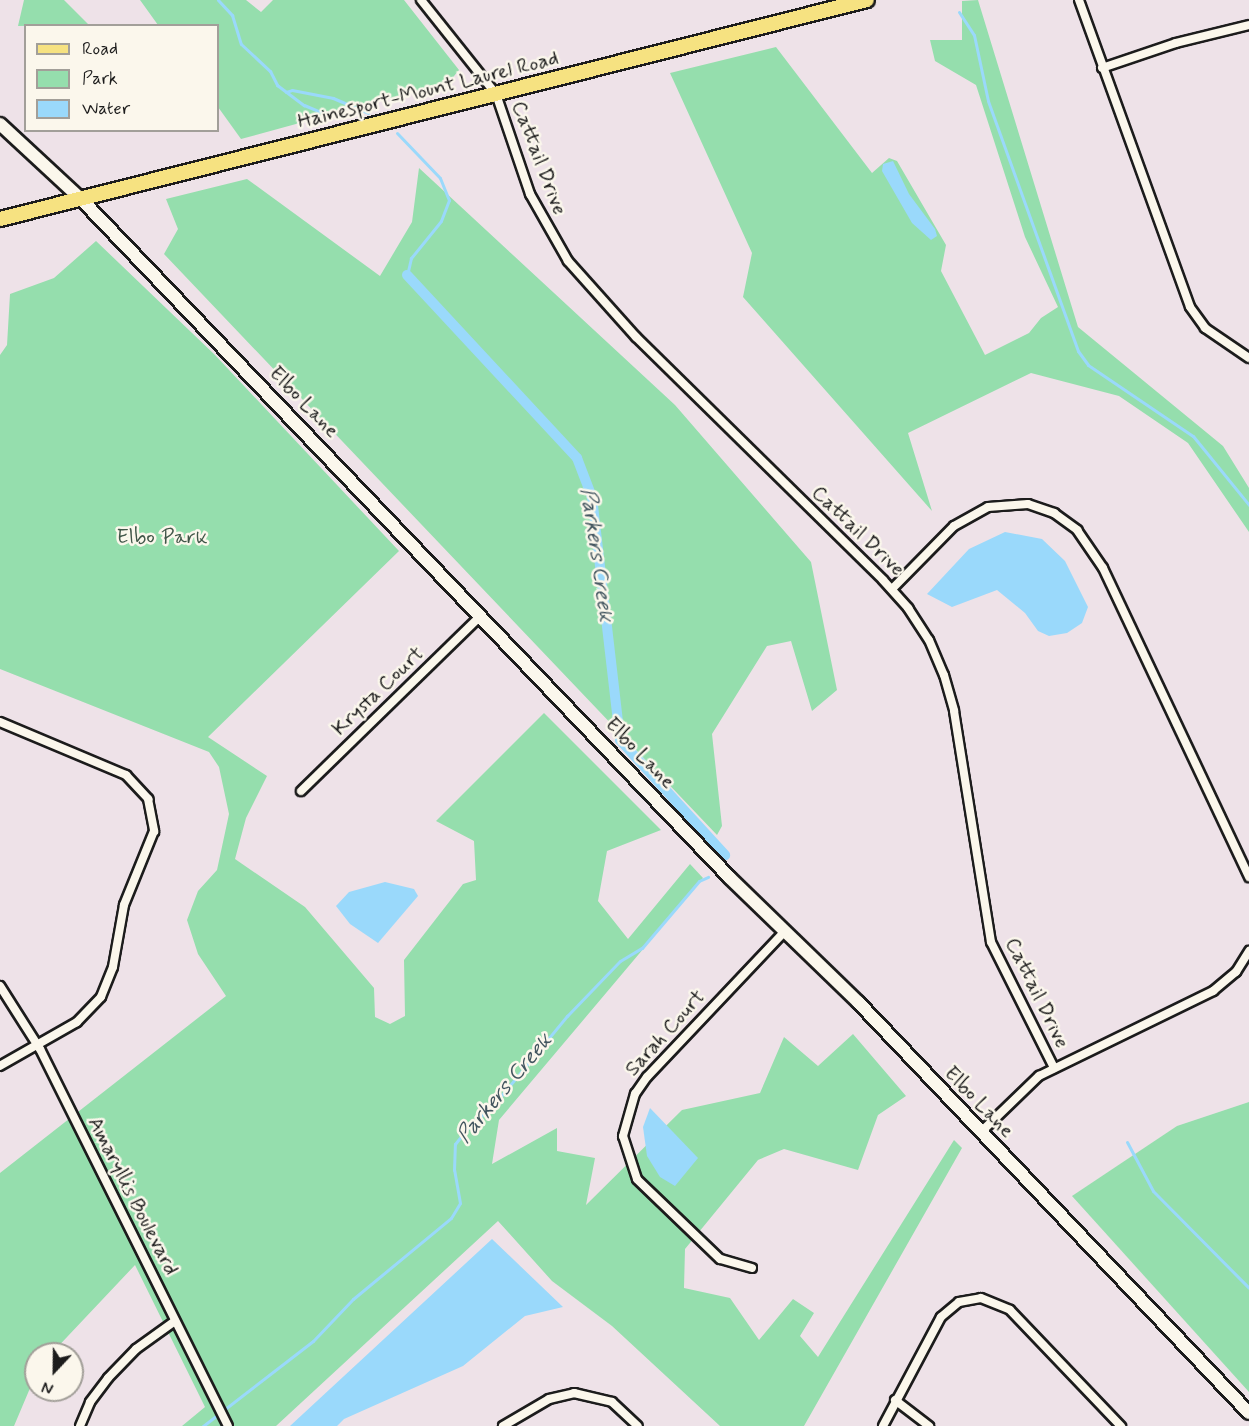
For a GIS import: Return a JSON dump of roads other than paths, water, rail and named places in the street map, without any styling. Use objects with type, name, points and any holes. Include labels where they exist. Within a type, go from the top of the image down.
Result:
[{"type":"main road","name":"Hainesport-Mount Laurel Road","points":[[0,219],[867,0]]},
{"type":"street","points":[[421,0],[496,93]]},
{"type":"street","points":[[1079,0],[1193,312],[1205,328],[1249,358]]},
{"type":"street","points":[[1102,68],[1176,43],[1249,25]]},
{"type":"street","name":"Cattail Drive","points":[[496,93],[530,194],[547,229],[580,277],[636,337],[892,589],[924,632],[944,675],[954,711],[991,942],[1054,1068]]},
{"type":"street","name":"Elbo Lane","points":[[0,124],[81,199],[479,617],[671,812],[730,878],[786,930],[1249,1413]]},
{"type":"street","points":[[892,589],[949,530],[988,507],[1028,504],[1054,513],[1077,530],[1103,568],[1249,877]]},
{"type":"street","name":"Krysta Court","points":[[301,791],[479,617]]},
{"type":"street","points":[[0,722],[126,775],[142,790],[154,820],[152,841],[124,905],[113,967],[101,998],[83,1017],[0,1066]]},
{"type":"street","name":"Sarah Court","points":[[752,1268],[720,1259],[637,1179],[623,1136],[634,1094],[647,1077],[786,930]]},
{"type":"street","points":[[981,1132],[1020,1090],[1054,1068],[1213,991],[1236,972],[1249,951]]},
{"type":"street","name":"Amaryllis Boulevard","points":[[0,986],[37,1044],[228,1426]]},
{"type":"street","points":[[883,1426],[941,1317],[959,1302],[992,1299],[1010,1310],[1121,1426]]},
{"type":"street","points":[[80,1426],[90,1402],[108,1377],[136,1349],[175,1321]]},
{"type":"street","points":[[503,1426],[549,1399],[574,1394],[612,1402],[638,1426]]},
{"type":"street","points":[[895,1400],[929,1426]]},
{"type":"water","points":[[893,161],[909,194],[935,229],[937,236],[931,240],[912,223],[882,171],[883,164]]},
{"type":"water","points":[[1005,532],[1042,539],[1065,561],[1088,607],[1082,623],[1067,633],[1049,636],[1038,631],[1025,613],[997,590],[952,607],[927,594],[969,549]]},
{"type":"water","points":[[385,882],[414,889],[418,896],[378,943],[350,924],[336,906],[349,892]]},
{"type":"water","points":[[650,1108],[698,1158],[675,1186],[660,1177],[647,1156],[643,1127]]},
{"type":"water","points":[[492,1239],[563,1307],[525,1316],[463,1366],[344,1419],[337,1426],[290,1426]]},
{"type":"waterway","name":"Parkers Creek","points":[[218,0],[232,15],[241,44],[270,71],[277,85],[304,105],[330,116]]},
{"type":"waterway","points":[[959,12],[974,35],[988,101],[1078,351],[1088,365],[1193,436],[1249,505]]},
{"type":"waterway","name":"Parkers Creek","points":[[286,92],[292,90],[333,98],[368,113]]},
{"type":"waterway","name":"Parkers Creek","points":[[397,133],[440,178],[449,200],[441,221],[411,258],[407,275]]},
{"type":"waterway","name":"Parkers Creek","points":[[407,275],[577,458],[592,497],[620,740],[725,855]]},
{"type":"waterway","name":"Parkers Creek","points":[[203,1426],[313,1341],[353,1299],[451,1218],[460,1203],[454,1170],[455,1144],[466,1130],[496,1102],[567,1016],[620,961],[642,948],[699,881],[708,877]]},
{"type":"waterway","points":[[1127,1142],[1153,1191],[1249,1288]]},
{"type":"park label","name":"Elbo Park","points":[[162,537]]}]
